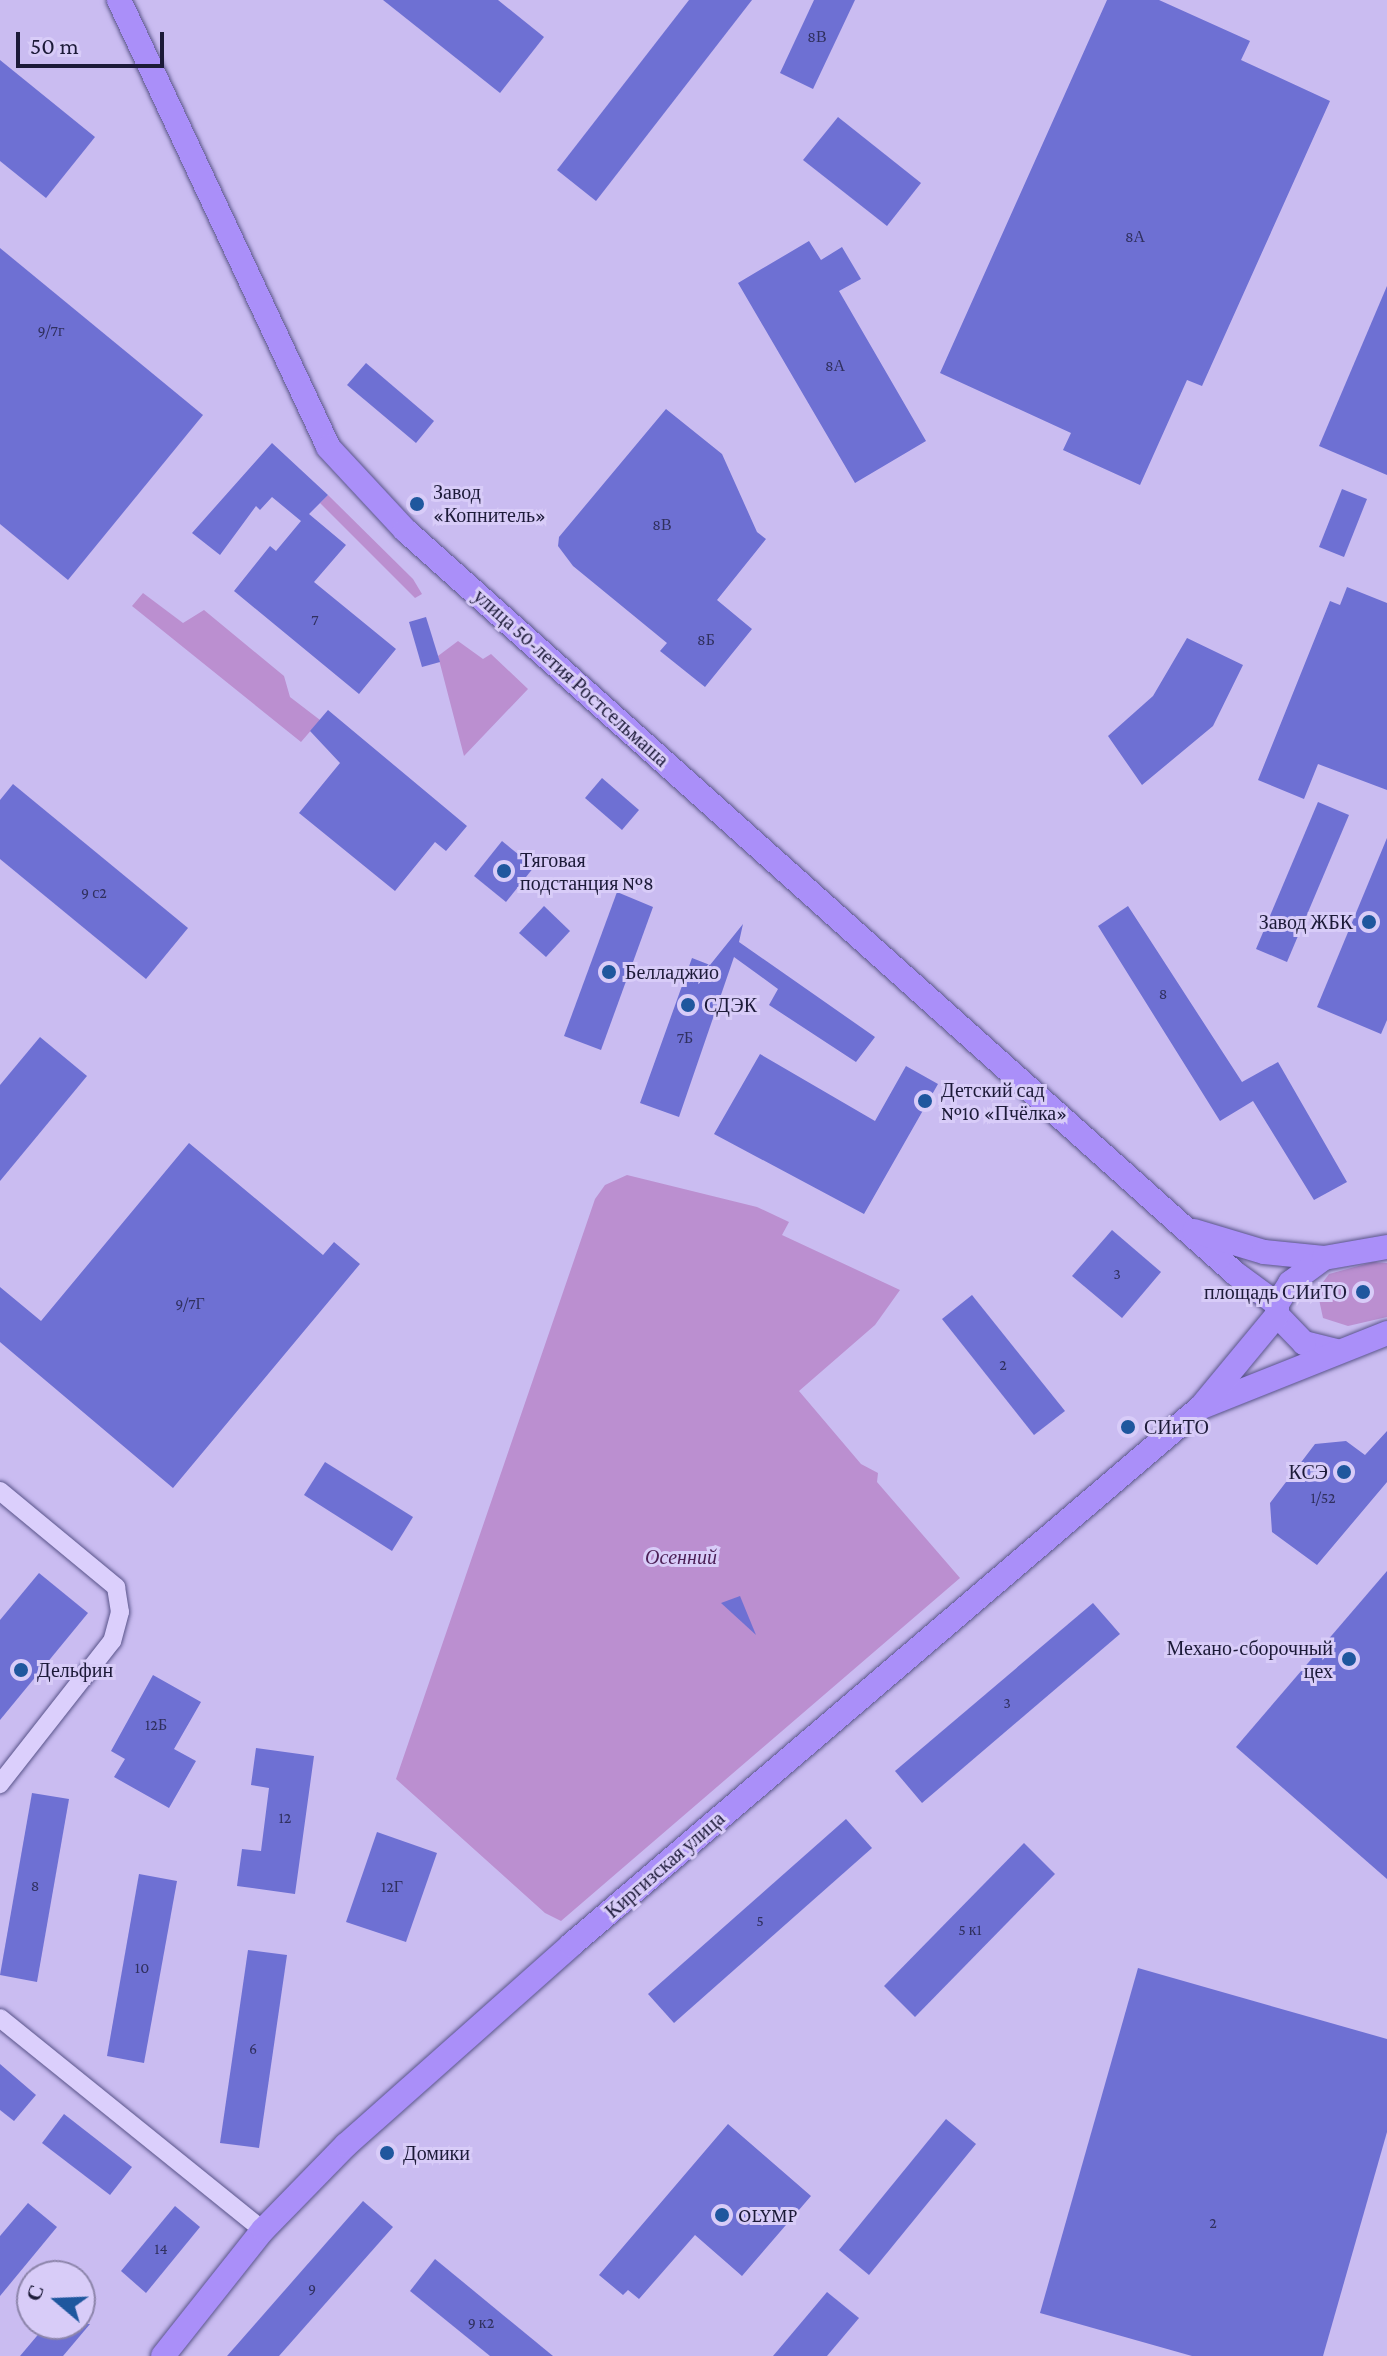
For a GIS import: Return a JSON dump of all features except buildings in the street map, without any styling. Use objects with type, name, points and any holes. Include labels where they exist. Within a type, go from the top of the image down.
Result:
[{"type":"main road","name":"улица 50-летия Ростсельмаша","points":[[119,0],[328,447],[405,530],[1277,1309]]},
{"type":"main road","points":[[1190,1230],[1264,1252],[1324,1258],[1387,1247]]},
{"type":"main road","points":[[1201,1407],[1277,1309],[1290,1283],[1324,1258]]},
{"type":"main road","points":[[1277,1309],[1304,1343],[1336,1351]]},
{"type":"main road","points":[[1201,1407],[1387,1333]]},
{"type":"main road","name":"Киргизская улица","points":[[163,2356],[263,2230],[355,2137],[571,1945],[1201,1407]]},
{"type":"street","points":[[0,1491],[116,1587],[120,1612],[112,1641],[0,1784]]},
{"type":"street","points":[[0,2018],[263,2230]]},
{"type":"green space","points":[[328,495],[413,579],[422,594],[415,598],[320,503]]},
{"type":"green space","points":[[143,593],[183,623],[204,610],[284,676],[290,697],[320,720],[301,742],[132,606]]},
{"type":"green space","points":[[458,641],[483,659],[491,654],[528,689],[464,756],[438,656]]},
{"type":"green space","name":"Осенний","points":[[627,1175],[757,1207],[789,1222],[782,1235],[900,1290],[875,1325],[799,1391],[861,1464],[878,1473],[877,1482],[960,1578],[561,1921],[545,1913],[396,1779],[595,1199],[605,1185]]},
{"type":"green space","points":[[1373,1262],[1387,1263],[1387,1317],[1348,1326],[1323,1318],[1317,1290],[1329,1274]]},
{"type":"place","name":"Завод «Копнитель»","points":[[417,504]]},
{"type":"place","name":"Тяговая подстанция №8","points":[[504,871]]},
{"type":"place","name":"Завод ЖБК","points":[[1369,922]]},
{"type":"place","name":"Белладжио","points":[[609,972]]},
{"type":"place","name":"СДЭК","points":[[688,1005]]},
{"type":"place","name":"Детский сад №10 «Пчёлка»","points":[[925,1101]]},
{"type":"place","name":"площадь СИиТО","points":[[1363,1292]]},
{"type":"place","name":"СИиТО","points":[[1128,1427]]},
{"type":"place","name":"КСЭ","points":[[1344,1472]]},
{"type":"place","name":"Механо-сборочный цех","points":[[1349,1659]]},
{"type":"place","name":"Дельфин","points":[[21,1670]]},
{"type":"place","name":"Домики","points":[[387,2153]]},
{"type":"place","name":"OLYMP","points":[[722,2215]]}]
